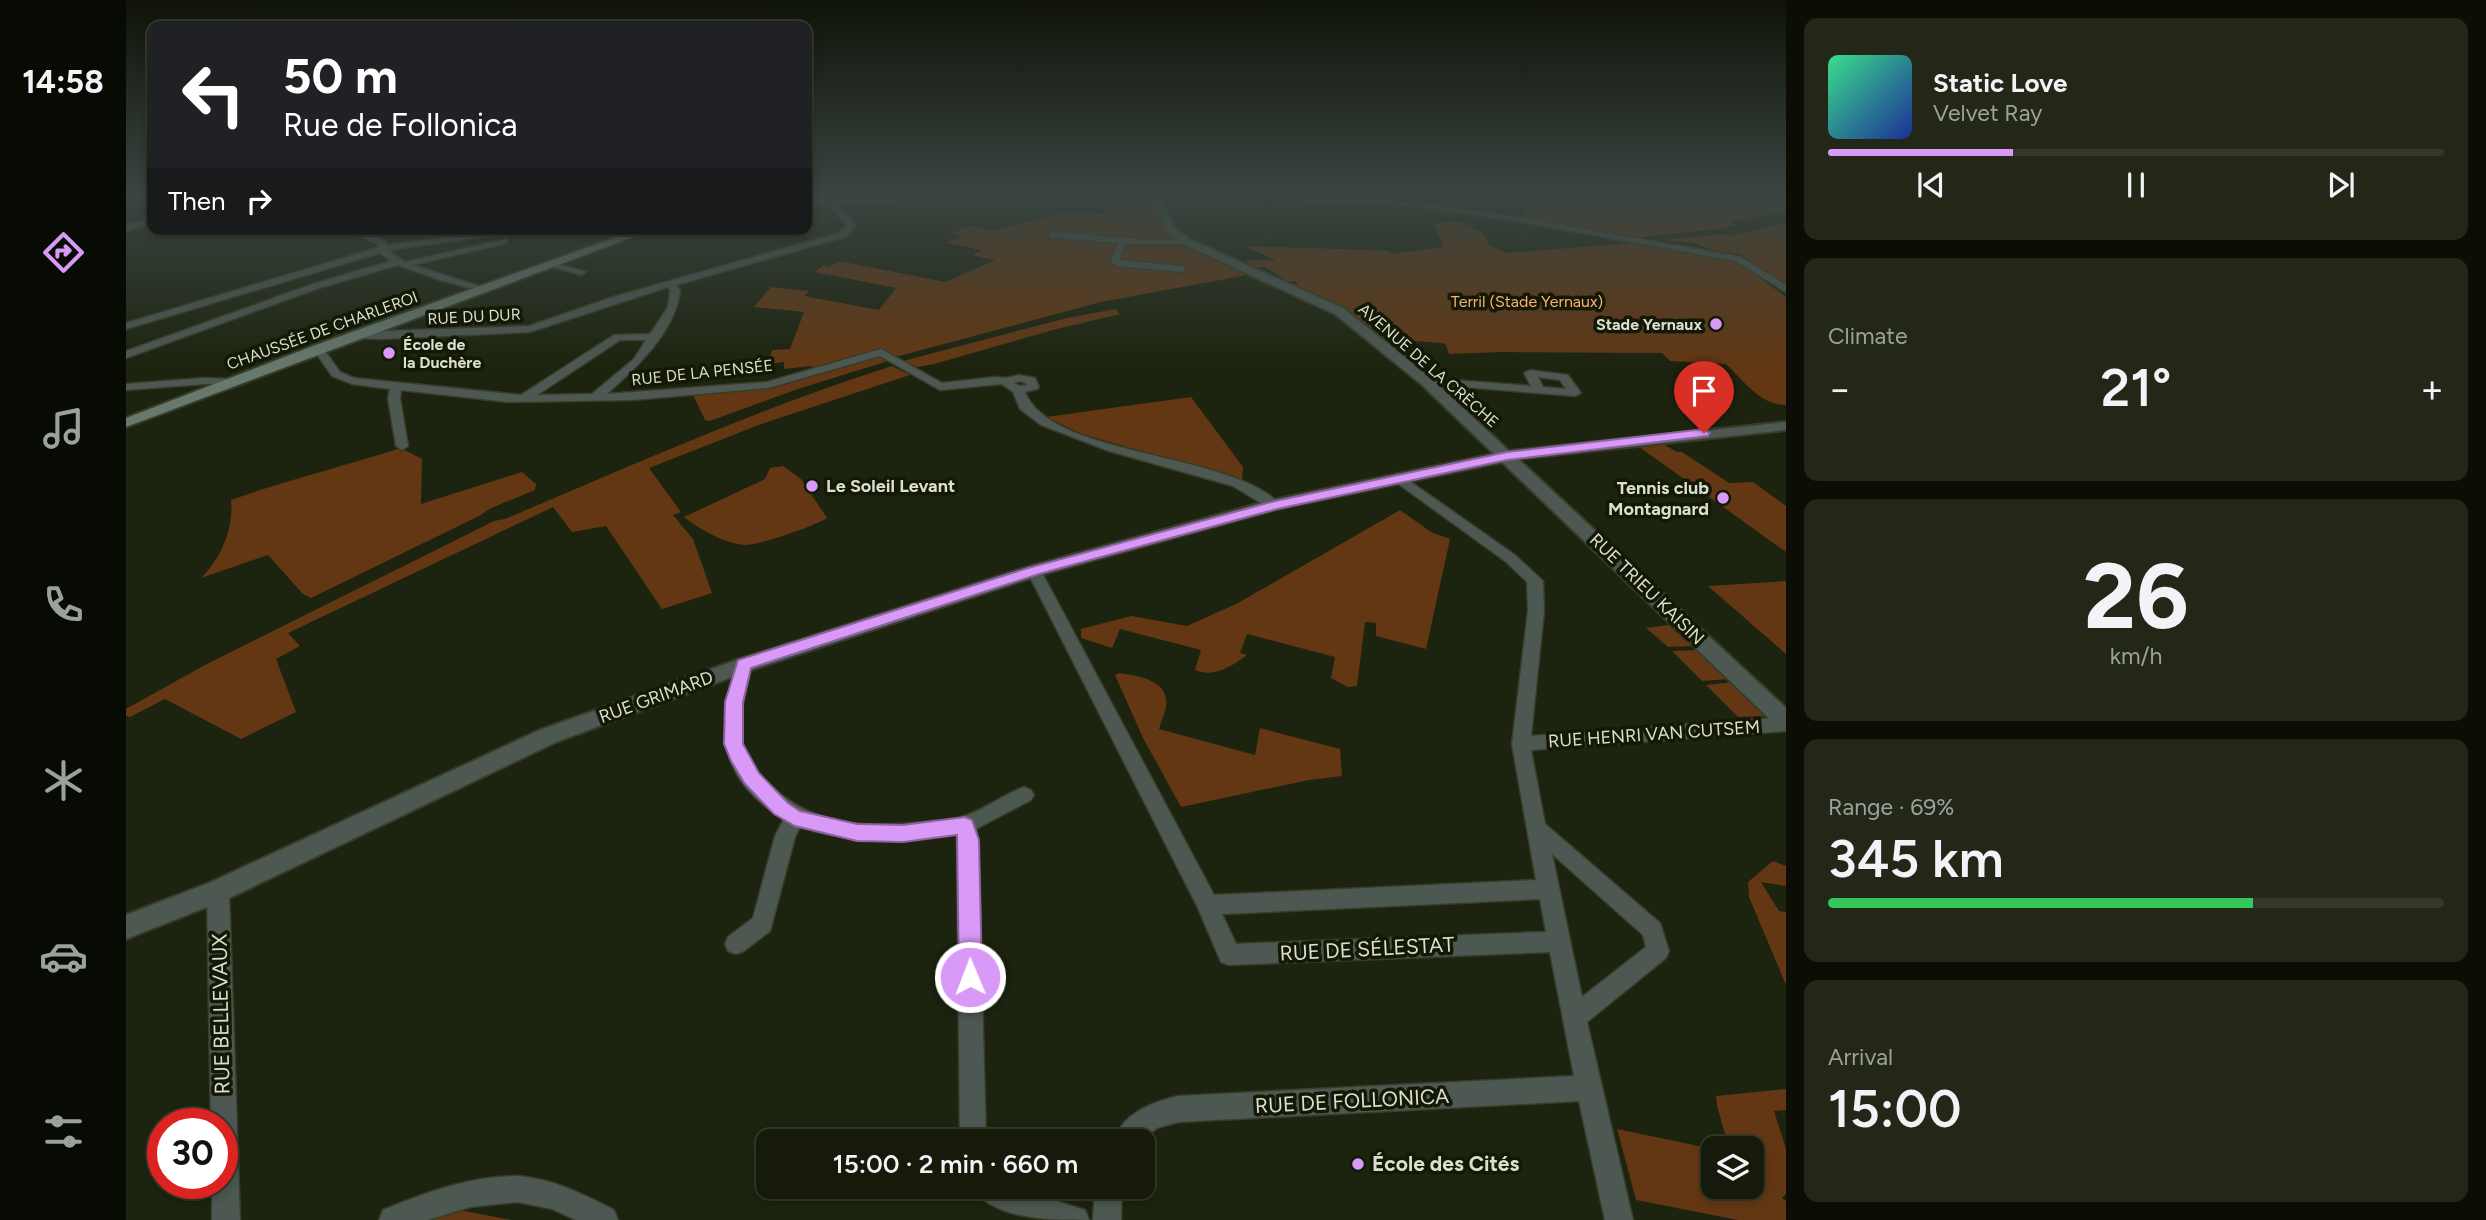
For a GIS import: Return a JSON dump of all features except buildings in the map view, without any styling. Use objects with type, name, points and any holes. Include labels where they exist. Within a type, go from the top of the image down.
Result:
[{"type":"main road","name":"CHAUSSÉE DE CHARLEROI","points":[[126,423],[229,382],[583,253]]},
{"type":"street","points":[[126,326],[368,253]]},
{"type":"street","points":[[387,253],[401,263],[482,290]]},
{"type":"street","points":[[126,355],[316,286],[451,253]]},
{"type":"street","name":"RUE DU DUR","points":[[356,335],[521,331],[779,253]]},
{"type":"street","points":[[1118,253],[1114,261],[1116,263],[1182,269]]},
{"type":"street","name":"AVENUE DE LA CRÈCHE","points":[[1214,253],[1287,285],[1339,312],[1426,381],[1507,456]]},
{"type":"street","points":[[1705,253],[1738,259],[1786,289]]},
{"type":"street","points":[[553,264],[581,272]]},
{"type":"street","points":[[595,398],[638,361],[673,307],[675,291],[670,284]]},
{"type":"street","points":[[525,398],[618,337],[653,337]]},
{"type":"street","name":"RUE DE LA PENSÉE","points":[[318,349],[336,374],[352,381],[482,398],[595,398],[768,385],[881,352],[940,387],[995,380],[1013,386],[1028,411],[1061,430],[1090,443],[1238,483],[1275,505]]},
{"type":"street","points":[[126,387],[204,381],[229,382]]},
{"type":"street","points":[[1426,381],[1539,390]]},
{"type":"street","points":[[396,387],[394,398],[402,446]]},
{"type":"street","name":"RUE GRIMARD","points":[[126,927],[218,891],[548,736],[744,664],[1034,571],[1275,505],[1398,477],[1507,456],[1786,426]]},
{"type":"street","name":"RUE TRIEU KAISIN","points":[[1507,456],[1786,723]]},
{"type":"street","points":[[1398,477],[1510,558],[1535,581],[1536,611],[1521,744],[1589,1088],[1619,1220]]},
{"type":"street","name":"RUE DE SÉLESTAT","points":[[1034,571],[1208,905],[1228,955],[1561,941]]},
{"type":"street","points":[[744,664],[734,702],[734,744],[740,761],[760,788],[795,818],[835,829],[883,834],[965,825],[1024,795]]},
{"type":"street","name":"RUE HENRI VAN CUTSEM","points":[[1521,744],[1786,723]]},
{"type":"street","points":[[736,944],[762,923],[785,836],[795,818]]},
{"type":"street","points":[[965,825],[968,840],[973,1129]]},
{"type":"street","points":[[1537,829],[1652,930],[1658,951],[1575,1017]]},
{"type":"street","points":[[1208,905],[1550,889]]},
{"type":"street","name":"RUE BELLEVAUX","points":[[218,891],[226,1220]]},
{"type":"street","name":"RUE DE FOLLONICA","points":[[1136,1129],[1141,1123],[1158,1114],[1178,1110],[1589,1088]]},
{"type":"street","points":[[393,1220],[453,1196],[519,1189],[568,1201],[604,1220]]},
{"type":"street","points":[[1003,1199],[1075,1220]]},
{"type":"street","points":[[1107,1220],[1108,1199]]},
{"type":"green space","points":[[1210,253],[1252,274],[1101,302],[899,356],[877,353],[888,361],[798,389],[710,421],[705,420],[693,395],[756,389],[815,372],[811,366],[784,369],[784,362],[768,364],[772,350],[790,349],[804,312],[754,307],[771,287],[809,291],[804,296],[879,310],[896,288],[815,272],[823,265],[829,267],[839,261],[945,282],[995,260],[973,255]]},
{"type":"green space","name":"Terril (Stade Yernaux)","points":[[1260,253],[1692,253],[1741,264],[1786,297],[1786,405],[1760,397],[1726,364],[1670,361],[1662,353],[1449,354],[1446,345],[1442,343],[1387,339],[1341,306],[1293,284],[1299,284],[1295,281],[1289,282],[1265,267],[1253,267],[1245,260],[1276,260]]},
{"type":"green space","points":[[1731,253],[1786,253],[1786,285],[1740,254]]},
{"type":"green space","points":[[1115,309],[1120,314],[934,364],[917,367],[903,361],[1067,318]]},
{"type":"green space","points":[[892,366],[910,375],[764,423],[649,468],[681,512],[673,515],[693,539],[712,593],[662,609],[606,526],[572,532],[553,507],[288,633],[300,646],[276,659],[296,712],[241,739],[165,699],[130,717],[126,716],[126,709],[203,666],[494,521],[505,519],[745,419]]},
{"type":"green space","points":[[1191,397],[1243,467],[1242,480],[1082,434],[1046,417]]},
{"type":"green space","name":"Tennis club Montagnard","points":[[1661,443],[1682,452],[1729,483],[1753,482],[1786,506],[1786,552],[1635,444]]},
{"type":"green space","points":[[401,448],[422,459],[421,504],[522,472],[536,484],[535,490],[489,509],[311,598],[303,594],[268,555],[201,578],[215,562],[225,542],[231,500]]},
{"type":"green space","points":[[783,466],[801,479],[827,518],[786,535],[744,545],[712,535],[684,517],[765,479],[770,468]]},
{"type":"green space","points":[[1400,510],[1431,532],[1450,539],[1426,649],[1376,636],[1376,623],[1365,622],[1357,686],[1348,687],[1331,678],[1335,657],[1247,634],[1240,653],[1247,655],[1228,667],[1209,673],[1195,670],[1201,650],[1120,629],[1112,648],[1081,638],[1081,629],[1131,616],[1187,626],[1238,603]]},
{"type":"green space","points":[[1786,581],[1786,654],[1708,586]]},
{"type":"green space","points":[[1668,625],[1692,646],[1668,647],[1646,628]]},
{"type":"green space","points":[[1696,650],[1729,679],[1702,681],[1672,651]]},
{"type":"green space","points":[[1119,673],[1152,681],[1163,691],[1166,707],[1159,729],[1255,755],[1260,728],[1340,749],[1342,776],[1309,780],[1181,807],[1143,738],[1115,675]]},
{"type":"green space","points":[[1732,682],[1764,716],[1738,717],[1706,685]]},
{"type":"green space","points":[[1773,861],[1786,866],[1786,886],[1761,882],[1779,911],[1786,912],[1786,985],[1749,897],[1748,882]]},
{"type":"green space","points":[[1786,1089],[1786,1110],[1774,1111],[1786,1149],[1786,1194],[1782,1198],[1786,1201],[1786,1220],[1738,1220],[1636,1200],[1617,1129],[1701,1146],[1701,1199],[1764,1199],[1764,1136],[1726,1136],[1716,1096]]},
{"type":"green space","points":[[459,1210],[511,1220],[431,1220]]},
{"type":"place","name":"Stade Yernaux","points":[[1716,324]]},
{"type":"place","name":"École de la Duchère","points":[[389,353]]},
{"type":"place","name":"Le Soleil Levant","points":[[812,486]]},
{"type":"place","name":"Tennis club Montagnard","points":[[1723,498]]},
{"type":"place","name":"École des Cités","points":[[1358,1164]]},
{"type":"route","points":[[970,977],[968,840],[965,825],[903,834],[857,832],[795,818],[781,809],[752,778],[740,761],[734,744],[734,702],[744,664],[1034,571],[1275,505],[1507,456],[1704,433]]}]
